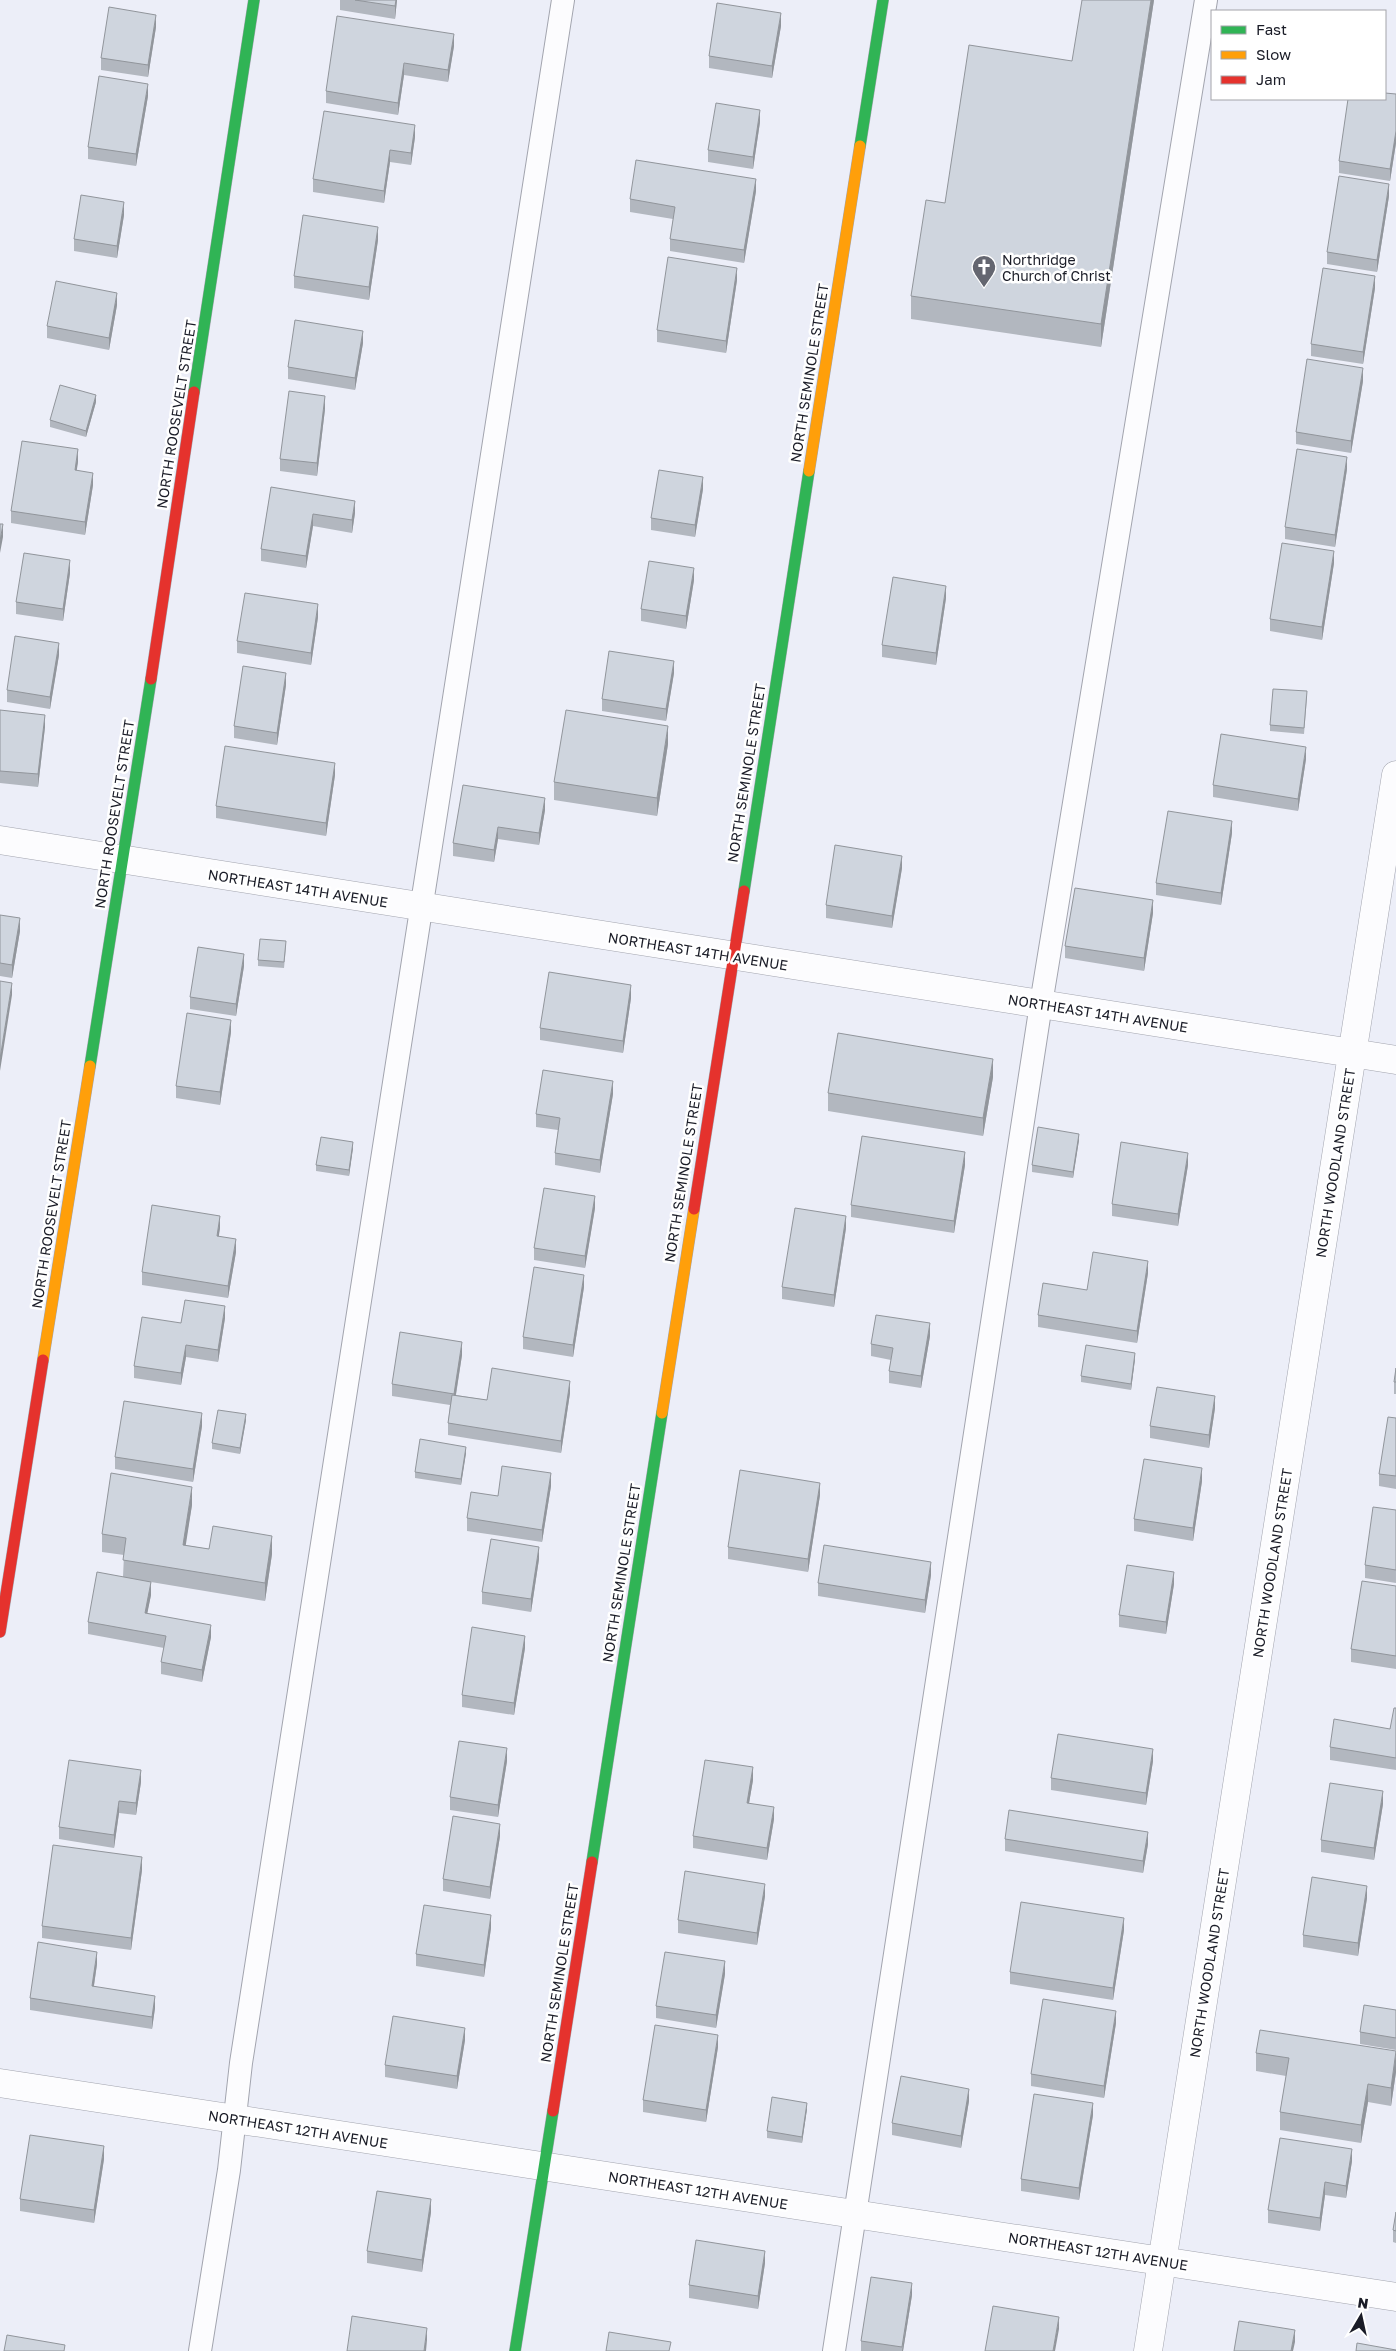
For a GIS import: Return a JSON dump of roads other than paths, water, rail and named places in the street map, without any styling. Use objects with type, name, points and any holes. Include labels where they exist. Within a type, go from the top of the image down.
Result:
[{"type":"street","name":"NORTH ROOSEVELT STREET","points":[[0,1632],[123,860],[254,0]]},
{"type":"street","name":"NORTH SEMINOLE STREET","points":[[515,2351],[883,0]]},
{"type":"street","name":"NORTH WOODLAND STREET","points":[[1148,2351],[1396,775]]},
{"type":"street","name":"NORTHEAST 14TH AVENUE","points":[[0,840],[732,957],[1396,1060]]},
{"type":"street","name":"NORTHEAST 12TH AVENUE","points":[[0,2084],[1396,2297]]},
{"type":"lane","points":[[200,2351],[230,2170],[241,2063],[563,0]]},
{"type":"lane","points":[[834,2351],[1041,1004],[1206,0]]},
{"type":"place","name":"Northridge Church of Christ","points":[[984,288]]}]
